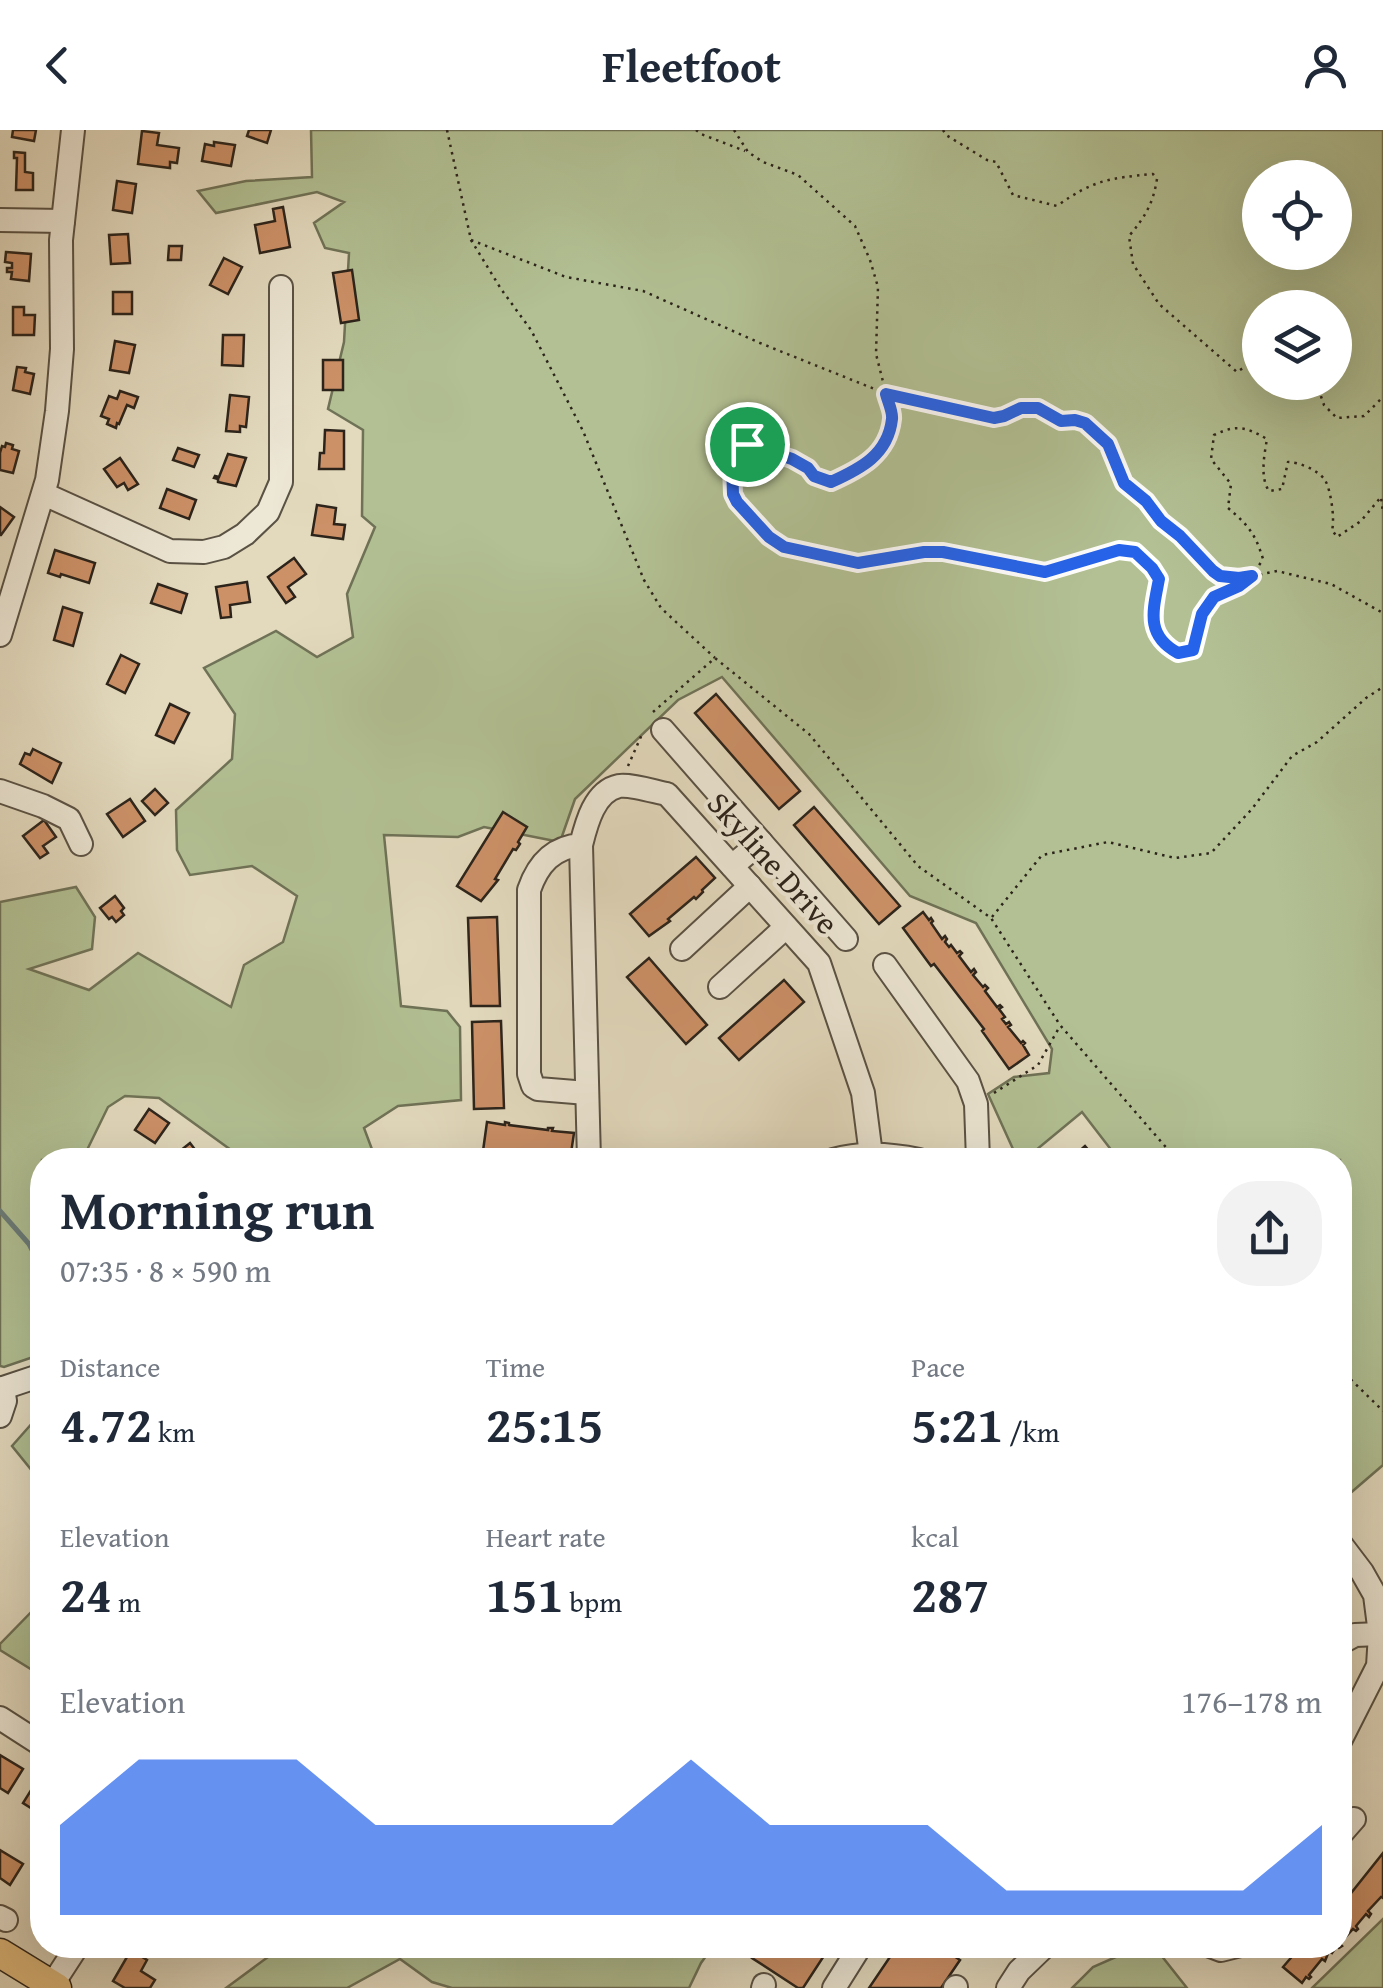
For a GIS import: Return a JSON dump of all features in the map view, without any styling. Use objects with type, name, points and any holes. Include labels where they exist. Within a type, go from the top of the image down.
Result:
[{"type":"main road","points":[[0,1953],[54,1986]]},
{"type":"street","points":[[0,636],[7,590],[44,494],[57,411],[62,349],[63,221],[73,130]]},
{"type":"street","points":[[0,220],[63,221]]},
{"type":"street","points":[[44,494],[170,551],[204,552],[224,547],[245,534],[268,512],[281,482],[281,287]]},
{"type":"street","points":[[652,726],[846,939]]},
{"type":"street","points":[[589,1148],[582,845],[586,821],[594,808],[602,796],[619,786]]},
{"type":"street","name":"Skyline Drive","points":[[619,786],[668,794],[819,963],[863,1093],[870,1148]]},
{"type":"street","points":[[0,792],[43,806],[69,820],[81,844]]},
{"type":"street","points":[[732,866],[761,842]]},
{"type":"street","points":[[582,845],[555,851],[542,864],[529,890],[529,1074],[538,1089],[587,1093]]},
{"type":"street","points":[[682,949],[750,886]]},
{"type":"street","points":[[720,987],[786,927]]},
{"type":"street","points":[[884,965],[968,1081],[976,1104],[978,1148]]},
{"type":"street","points":[[0,1416],[5,1401],[2,1386],[30,1378]]},
{"type":"street","points":[[1352,1559],[1376,1595],[1380,1634],[1378,1666],[1352,1717]]},
{"type":"street","points":[[1352,1637],[1380,1634]]},
{"type":"street","points":[[0,1718],[30,1737]]},
{"type":"street","points":[[54,1986],[70,1958]]},
{"type":"street","points":[[834,1988],[853,1958]]},
{"type":"street","points":[[1008,1988],[1032,1958]]},
{"type":"path","points":[[447,130],[471,240],[532,330],[584,431],[644,580],[661,608],[714,658],[809,734],[918,866],[990,918],[1060,1025],[1166,1148]]},
{"type":"path","points":[[696,130],[798,175],[854,226],[878,288],[876,354],[892,417],[884,444],[866,466],[831,482],[814,476],[792,459],[747,444],[740,448],[732,466],[737,502],[769,537],[784,547],[858,563],[943,552],[1045,572],[1119,550],[1135,552],[1159,579],[1152,615],[1157,634],[1165,646],[1178,653],[1193,650],[1202,614],[1214,597],[1252,576],[1263,559],[1256,536],[1228,508],[1231,484],[1212,459],[1214,435],[1230,427],[1249,429],[1267,439],[1262,463],[1269,491],[1282,489],[1288,462],[1299,462],[1324,480],[1336,518],[1332,530],[1336,537],[1362,520],[1381,497],[1383,513]]},
{"type":"path","points":[[734,130],[748,152]]},
{"type":"path","points":[[943,130],[996,162],[1013,195],[1057,206],[1106,178],[1153,174],[1156,188],[1147,215],[1129,236],[1133,264],[1159,304],[1237,372],[1242,369]]},
{"type":"path","points":[[471,240],[566,277],[643,290],[760,344],[886,394],[994,418],[1021,408],[1038,408],[1061,421],[1085,423],[1108,444],[1124,483],[1220,576],[1239,578],[1277,571],[1331,584],[1383,613]]},
{"type":"path","points":[[1322,400],[1337,418],[1364,416],[1383,397]]},
{"type":"path","points":[[619,786],[652,726],[714,658]]},
{"type":"path","points":[[990,918],[1042,855],[1108,842],[1175,858],[1211,853],[1252,810],[1292,756],[1316,742],[1383,687]]},
{"type":"path","points":[[976,1104],[1038,1065],[1060,1025]]},
{"type":"path","points":[[1352,1381],[1383,1411]]},
{"type":"green space","points":[[311,130],[1383,130],[1383,1465],[1352,1492],[1352,1148],[1110,1148],[1082,1112],[1038,1148],[1013,1148],[988,1094],[1014,1077],[1049,1073],[1052,1049],[976,923],[910,896],[722,677],[678,700],[575,799],[560,842],[484,827],[458,837],[384,835],[401,1006],[447,1011],[460,1027],[461,1100],[398,1106],[364,1128],[372,1148],[228,1148],[159,1098],[125,1096],[108,1107],[88,1148],[30,1148],[30,1358],[0,1366],[0,902],[76,887],[95,917],[92,949],[29,969],[89,990],[138,953],[231,1007],[244,965],[283,942],[297,896],[252,866],[190,875],[177,850],[176,810],[232,759],[235,714],[204,668],[276,631],[317,657],[353,637],[347,594],[375,527],[362,516],[363,430],[328,409],[344,342],[349,253],[325,248],[314,223],[344,202],[317,192],[216,213],[198,191],[246,181],[312,177]]},
{"type":"green space","points":[[30,1426],[30,1468],[12,1446]]},
{"type":"green space","points":[[30,1613],[30,1669],[0,1650],[0,1644]]},
{"type":"green space","points":[[1383,1919],[1383,1988],[1312,1988],[1343,1958],[1352,1958],[1352,1949]]},
{"type":"green space","points":[[267,1958],[705,1958],[689,1988],[452,1988],[432,1982],[400,1959],[347,1988],[226,1988]]},
{"type":"green space","points":[[1113,1958],[1163,1958],[1187,1988],[1072,1988],[1093,1967]]},
{"type":"building","points":[[13,130],[36,130],[34,141],[12,137]]},
{"type":"building","points":[[249,130],[271,130],[267,143],[247,136]]},
{"type":"building","points":[[142,131],[159,133],[157,145],[179,148],[177,163],[170,162],[170,168],[138,164]]},
{"type":"building","points":[[214,142],[235,145],[231,166],[202,161],[205,144],[214,146]]},
{"type":"building","points":[[14,152],[25,153],[25,172],[33,173],[33,190],[16,190]]},
{"type":"building","points":[[117,181],[136,184],[132,213],[113,210]]},
{"type":"building","points":[[283,207],[290,247],[260,253],[255,225],[275,221],[273,209]]},
{"type":"building","points":[[128,234],[130,263],[111,264],[109,235]]},
{"type":"building","points":[[169,246],[182,246],[181,260],[168,260]]},
{"type":"building","points":[[6,252],[31,254],[29,281],[11,279],[12,272],[7,272],[7,268],[12,268],[12,263],[5,262]]},
{"type":"building","points":[[224,258],[242,267],[228,294],[210,285]]},
{"type":"building","points":[[352,270],[359,320],[341,323],[333,273]]},
{"type":"building","points":[[113,292],[132,292],[132,314],[113,314]]},
{"type":"building","points":[[13,307],[24,307],[24,315],[35,315],[34,335],[13,335]]},
{"type":"building","points":[[223,335],[244,335],[243,366],[222,365]]},
{"type":"building","points":[[115,341],[135,345],[129,373],[110,370]]},
{"type":"building","points":[[323,360],[343,360],[343,390],[323,390]]},
{"type":"building","points":[[17,367],[34,374],[30,394],[13,390]]},
{"type":"building","points":[[120,391],[138,397],[134,408],[127,405],[116,428],[101,416],[109,396],[117,399]]},
{"type":"building","points":[[230,395],[249,397],[246,427],[240,426],[240,432],[226,431]]},
{"type":"building","points":[[325,430],[344,431],[344,469],[319,469]]},
{"type":"building","points":[[6,443],[19,451],[13,473],[0,470],[0,453]]},
{"type":"building","points":[[178,448],[199,455],[194,467],[173,460]]},
{"type":"building","points":[[228,454],[246,458],[236,486],[214,478],[219,477]]},
{"type":"building","points":[[120,458],[138,484],[128,490],[124,483],[117,487],[104,469]]},
{"type":"building","points":[[167,489],[196,500],[189,519],[160,508]]},
{"type":"building","points":[[317,505],[336,508],[334,524],[345,525],[343,539],[312,535]]},
{"type":"building","points":[[0,507],[14,517],[1,535],[0,535]]},
{"type":"building","points":[[55,550],[95,563],[89,583],[48,573]]},
{"type":"building","points":[[294,558],[306,574],[288,587],[295,597],[286,603],[268,577]]},
{"type":"building","points":[[247,582],[250,602],[230,605],[231,617],[221,618],[216,587]]},
{"type":"building","points":[[158,584],[187,594],[181,613],[151,603]]},
{"type":"building","points":[[63,607],[82,613],[73,646],[54,640]]},
{"type":"building","points":[[121,655],[139,664],[125,693],[107,684]]},
{"type":"building","points":[[716,694],[800,791],[779,809],[695,713]]},
{"type":"building","points":[[170,704],[189,713],[174,743],[156,735]]},
{"type":"building","points":[[33,749],[61,763],[52,783],[20,764],[25,753],[30,755]]},
{"type":"building","points":[[155,789],[168,803],[155,815],[142,801]]},
{"type":"building","points":[[130,799],[145,821],[123,837],[107,814]]},
{"type":"building","points":[[814,807],[900,906],[879,924],[794,825]]},
{"type":"building","points":[[503,812],[527,827],[495,879],[498,880],[481,901],[457,886]]},
{"type":"building","points":[[44,820],[56,837],[43,846],[48,853],[40,858],[23,836]]},
{"type":"building","points":[[696,857],[715,878],[696,899],[649,936],[630,914]]},
{"type":"building","points":[[115,896],[124,908],[124,915],[116,922],[100,908]]},
{"type":"building","points":[[923,912],[931,918],[942,939],[945,936],[949,947],[962,953],[959,956],[971,972],[976,972],[973,975],[988,988],[985,991],[997,1007],[1002,1007],[1002,1019],[1025,1043],[1029,1055],[1009,1069],[984,1029],[903,928]]},
{"type":"building","points":[[497,917],[500,1006],[471,1006],[468,918]]},
{"type":"building","points":[[649,958],[707,1025],[686,1044],[627,977]]},
{"type":"building","points":[[784,980],[804,1002],[739,1060],[719,1038]]},
{"type":"building","points":[[501,1021],[504,1108],[474,1109],[472,1022]]},
{"type":"building","points":[[149,1109],[169,1123],[155,1143],[135,1130]]},
{"type":"building","points":[[487,1122],[574,1133],[572,1148],[483,1148]]},
{"type":"building","points":[[0,1755],[23,1769],[8,1793],[0,1788]]},
{"type":"building","points":[[0,1850],[23,1864],[10,1885],[0,1878]]},
{"type":"building","points":[[1383,1853],[1383,1898],[1368,1911],[1371,1914],[1366,1914],[1356,1931],[1352,1930],[1352,1892]]},
{"type":"building","points":[[126,1958],[147,1960],[141,1971],[155,1980],[150,1988],[125,1988],[113,1981]]},
{"type":"building","points":[[752,1958],[823,1958],[803,1988]]},
{"type":"building","points":[[889,1958],[960,1960],[941,1988],[869,1988]]},
{"type":"building","points":[[1291,1958],[1326,1958],[1302,1983],[1283,1967]]},
{"type":"waterway","points":[[0,1211],[30,1246]]},
{"type":"route","points":[[886,394],[994,418],[1012,410],[1038,408],[1055,419],[1075,420],[1092,428],[1108,444],[1124,483],[1213,571],[1220,576],[1252,576],[1214,597],[1202,614],[1193,650],[1178,653],[1165,646],[1157,634],[1152,615],[1159,579],[1135,552],[1119,550],[1045,572],[943,552],[858,563],[784,547],[769,537],[733,494],[732,466],[740,448],[747,444],[792,459],[814,476],[831,482],[866,466],[884,444],[892,417],[886,394]]}]
